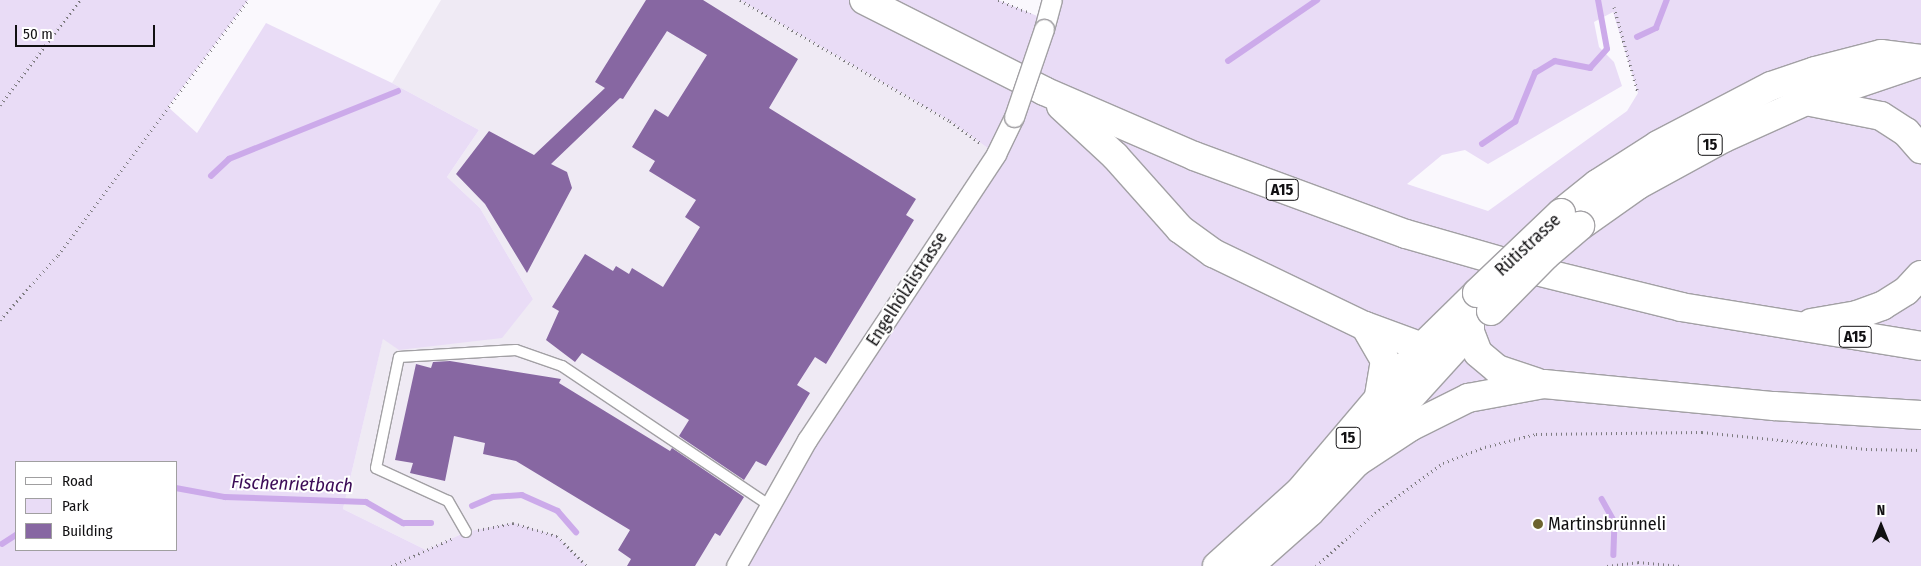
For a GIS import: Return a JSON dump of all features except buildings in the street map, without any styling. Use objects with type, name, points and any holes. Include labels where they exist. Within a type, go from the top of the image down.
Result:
[{"type":"main road","name":"A15","points":[[864,0],[1044,91],[1194,156],[1406,234],[1588,285],[1681,307],[1921,346]]},
{"type":"main road","name":"Rütistrasse","points":[[1217,566],[1301,490],[1378,402],[1423,346],[1478,302],[1546,256],[1597,184],[1658,145],[1771,86],[1814,71],[1881,54],[1921,61]]},
{"type":"main road","name":"Rütistrasse","points":[[1571,220],[1667,168],[1806,101],[1921,61]]},
{"type":"main road","points":[[1044,91],[1115,156],[1158,209],[1198,244],[1258,277],[1365,326],[1423,346],[1462,341],[1478,353],[1487,363],[1512,376],[1544,384],[1774,406],[1921,415]]},
{"type":"main road","points":[[1806,101],[1880,116],[1906,132],[1921,149]]},
{"type":"main road","points":[[1790,326],[1857,314],[1882,306],[1906,291],[1921,275]]},
{"type":"main road","name":"Rütistrasse","points":[[1249,566],[1310,512],[1357,462],[1386,424],[1462,341],[1478,302]]},
{"type":"main road","points":[[1365,326],[1385,360],[1378,402]]},
{"type":"main road","points":[[1357,462],[1410,427],[1468,398],[1490,391],[1544,384]]},
{"type":"street","name":"Engelhölzlistrasse","points":[[736,566],[769,505],[808,440],[996,154],[1014,117],[1046,24],[1052,0]]},
{"type":"lane","points":[[466,532],[448,501],[376,468],[399,357],[516,350],[562,366],[769,505]]},
{"type":"path","points":[[0,105],[80,0]]},
{"type":"path","points":[[0,320],[58,255],[248,0]]},
{"type":"path","points":[[740,0],[950,121],[996,154]]},
{"type":"path","points":[[998,0],[1046,24]]},
{"type":"path","points":[[1614,6],[1638,94]]},
{"type":"path","points":[[1316,566],[1375,513],[1443,463],[1485,447],[1536,434],[1702,432],[1866,449],[1921,450]]},
{"type":"path","points":[[391,566],[466,532],[513,523],[557,536],[587,566]]},
{"type":"path","points":[[1607,566],[1638,562],[1681,566]]},
{"type":"shaded area","points":[[441,0],[740,0],[950,121],[996,154],[736,566],[587,566],[557,536],[466,532],[426,550],[343,509],[383,338],[533,299],[480,208],[447,177],[479,130],[392,83]]},
{"type":"green space","points":[[0,0],[248,0],[168,107],[197,133],[266,23],[392,83],[479,130],[447,177],[480,208],[533,299],[502,338],[399,350],[383,339],[343,509],[426,550],[466,532],[513,523],[557,536],[587,566],[0,566]]},
{"type":"green space","points":[[740,0],[998,0],[1047,20],[1052,0],[1921,0],[1921,566],[736,566],[996,154],[950,121]],"holes":[[[1613,12],[1638,93],[1627,111],[1488,211],[1407,184],[1442,155],[1465,150],[1488,164],[1622,86],[1614,62],[1599,47],[1594,22]]]},
{"type":"waterway","points":[[1228,61],[1317,0]]},
{"type":"waterway","points":[[1482,144],[1515,122],[1535,73],[1555,61],[1590,68],[1607,49],[1598,0]]},
{"type":"waterway","points":[[1637,37],[1656,28],[1667,0]]},
{"type":"waterway","points":[[211,176],[229,159],[398,91]]},
{"type":"waterway","name":"Fischenrietbach","points":[[178,488],[225,497],[366,502],[403,523],[431,523]]},
{"type":"waterway","name":"Fischenrietbach","points":[[472,506],[493,497],[522,495],[558,511],[576,532]]},
{"type":"waterway","points":[[1602,499],[1615,522],[1614,555]]},
{"type":"waterway","name":"Fischenrietbach","points":[[2,544],[15,536]]},
{"type":"place","name":"Martinsbrünneli","points":[[1538,524]]}]
